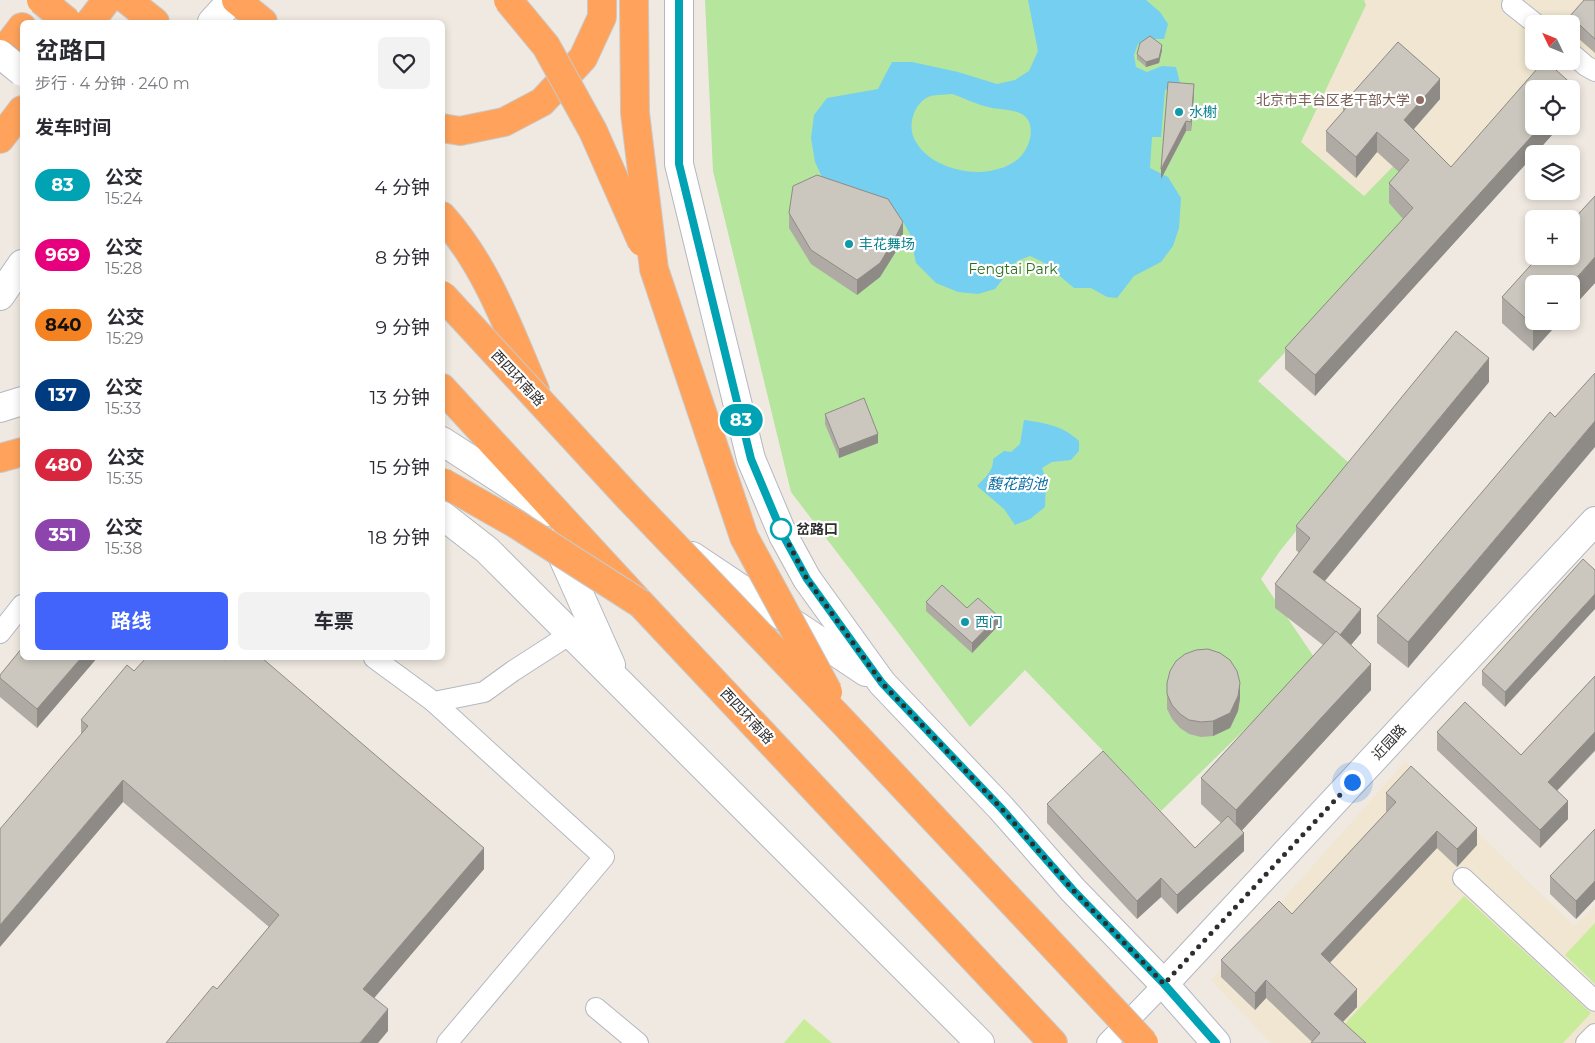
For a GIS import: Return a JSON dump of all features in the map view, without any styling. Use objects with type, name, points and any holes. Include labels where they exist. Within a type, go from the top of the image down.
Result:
[{"type":"highway","points":[[27,20],[42,0],[66,20]]},
{"type":"highway","points":[[127,0],[152,20]]},
{"type":"highway","points":[[236,0],[261,20]]},
{"type":"highway","points":[[508,0],[546,46],[592,131],[654,269],[744,537],[846,724]]},
{"type":"highway","points":[[634,0],[635,113],[654,269]]},
{"type":"highway","points":[[445,128],[460,131],[504,122],[542,102],[583,58],[602,8]]},
{"type":"highway","points":[[0,55],[20,30]]},
{"type":"highway","points":[[0,139],[20,113]]},
{"type":"highway","points":[[445,219],[459,234],[496,296],[535,390]]},
{"type":"highway","name":"西四环南路","points":[[445,299],[628,497],[846,724],[1138,1037]]},
{"type":"highway","name":"西四环南路","points":[[445,391],[641,604],[1053,1043]]},
{"type":"highway","points":[[0,458],[20,453]]},
{"type":"highway","points":[[445,484],[516,524],[641,604]]},
{"type":"street","points":[[214,20],[232,0]]},
{"type":"street","points":[[679,0],[679,164],[751,459],[783,535],[807,579],[882,683],[994,801],[1073,890],[1164,984],[1216,1043]]},
{"type":"street","points":[[1512,5],[1525,15]]},
{"type":"street","points":[[0,55],[20,70]]},
{"type":"street","points":[[1580,61],[1595,70]]},
{"type":"street","points":[[0,296],[20,267]]},
{"type":"street","name":"西四环南路","points":[[535,390],[677,546],[1138,1037]]},
{"type":"street","points":[[0,408],[20,402]]},
{"type":"street","name":"西四环南路","points":[[445,443],[539,504],[1053,1043]]},
{"type":"street","points":[[539,504],[617,678]]},
{"type":"street","points":[[445,516],[488,550],[980,1043]]},
{"type":"street","name":"近园路","points":[[1164,984],[1595,521]]},
{"type":"street","points":[[677,546],[882,683]]},
{"type":"street","points":[[0,633],[20,608]]},
{"type":"street","points":[[434,702],[484,692],[572,633]]},
{"type":"street","points":[[377,660],[434,702],[604,856],[447,1043]]},
{"type":"street","points":[[1463,878],[1595,1001]]},
{"type":"street","points":[[1107,1043],[1138,1037],[1164,984]]},
{"type":"street","points":[[596,1008],[638,1043]]},
{"type":"street","points":[[1586,1043],[1595,1034]]},
{"type":"shaded area","name":"北京市丰台区老干部大学","points":[[1364,0],[1595,0],[1595,59],[1580,50],[1580,15],[1525,15],[1525,70],[1549,70],[1539,80],[1525,80],[1525,95],[1455,170],[1419,140],[1364,196],[1301,142]]},
{"type":"shaded area","points":[[1405,762],[1574,926],[1595,905],[1595,1043],[1271,1043],[1211,980]]},
{"type":"green space","name":"Fengtai Park","points":[[705,0],[1364,0],[1366,5],[1301,142],[1364,196],[1419,140],[1402,228],[1258,381],[1350,464],[1280,551],[1261,579],[1316,660],[1161,811],[1025,670],[970,727],[791,492],[713,171]]},
{"type":"green space","points":[[1464,896],[1591,1013],[1563,1043],[1358,1043],[1341,1028]]},
{"type":"green space","points":[[1595,923],[1595,984],[1565,955]]},
{"type":"green space","points":[[804,1019],[832,1043],[784,1043]]},
{"type":"water","points":[[1028,0],[1146,0],[1160,12],[1168,24],[1164,39],[1147,39],[1138,44],[1134,55],[1136,67],[1147,72],[1162,66],[1176,67],[1180,83],[1165,90],[1161,137],[1152,137],[1150,168],[1168,177],[1181,198],[1179,228],[1173,246],[1161,262],[1134,276],[1117,298],[1107,297],[1091,288],[1074,288],[1043,262],[1030,256],[1017,261],[995,289],[978,294],[958,292],[936,283],[916,263],[910,234],[899,215],[883,204],[826,186],[815,162],[811,138],[814,115],[827,98],[878,89],[892,62],[912,62],[958,72],[997,84],[1015,80],[1029,71],[1038,51]],"holes":[[[952,94],[983,106],[1018,112],[1024,115],[1028,119],[1031,133],[1028,145],[1021,157],[1012,164],[1002,168],[970,172],[939,163],[922,150],[913,137],[912,118],[914,112],[926,98]]]},
{"type":"water","name":"馥花韵池","points":[[1024,420],[1047,424],[1067,432],[1079,441],[1079,451],[1071,460],[1052,462],[1042,468],[1046,480],[1045,507],[1030,519],[1015,525],[1004,509],[977,486],[990,471],[993,459],[1004,451],[1011,452],[1020,444]]},
{"type":"building","points":[[1584,0],[1595,0],[1595,39],[1580,25],[1580,15],[1571,15]]},
{"type":"building","points":[[1150,36],[1162,45],[1159,58],[1146,62],[1137,54],[1140,43]]},
{"type":"building","points":[[1398,42],[1440,79],[1404,120],[1451,167],[1525,83],[1525,135],[1533,135],[1315,375],[1285,348],[1413,208],[1389,183],[1409,160],[1377,132],[1356,157],[1326,131],[1347,107],[1343,104]]},
{"type":"building","points":[[1536,70],[1556,70],[1567,80],[1527,80]]},
{"type":"building","name":"水榭","points":[[1168,82],[1194,84],[1191,122],[1186,121],[1161,169]]},
{"type":"building","name":"丰花舞场","points":[[817,175],[888,199],[903,222],[880,263],[857,280],[811,250],[789,213],[793,186]]},
{"type":"building","points":[[1595,196],[1595,257],[1579,275],[1525,275],[1525,318],[1502,297],[1531,265],[1580,265],[1580,212]]},
{"type":"building","points":[[1456,331],[1489,358],[1313,572],[1361,609],[1340,635],[1275,584],[1310,538],[1296,526]]},
{"type":"building","points":[[1595,373],[1595,421],[1408,642],[1377,616],[1550,412],[1555,417]]},
{"type":"building","points":[[864,398],[878,434],[839,449],[825,414]]},
{"type":"building","points":[[1583,559],[1595,570],[1595,594],[1505,692],[1482,671]]},
{"type":"building","name":"西门","points":[[942,585],[967,608],[978,598],[998,616],[972,643],[926,602]]},
{"type":"building","points":[[1336,631],[1371,664],[1236,810],[1201,778]]},
{"type":"building","points":[[1208,649],[1220,653],[1230,660],[1237,671],[1240,683],[1238,696],[1230,713],[1213,721],[1189,720],[1172,705],[1167,694],[1170,671],[1176,661],[1185,654],[1196,650]]},
{"type":"building","points":[[20,650],[20,660],[79,660],[37,709],[0,678],[0,675]]},
{"type":"building","points":[[144,660],[264,660],[484,848],[363,989],[388,1009],[360,1043],[166,1043],[213,986],[217,989],[279,915],[123,780],[0,925],[0,829],[88,726],[81,720],[127,665],[134,671]]},
{"type":"building","points":[[1595,676],[1595,732],[1548,782],[1568,801],[1540,830],[1437,732],[1465,702],[1521,755]]},
{"type":"building","points":[[1103,751],[1195,848],[1228,816],[1244,833],[1177,895],[1161,878],[1137,901],[1047,804]]},
{"type":"building","points":[[1411,766],[1477,828],[1457,849],[1437,831],[1321,954],[1357,989],[1334,1014],[1366,1043],[1311,1043],[1320,1033],[1266,980],[1255,993],[1221,960],[1279,901],[1292,914],[1396,802],[1386,793]]},
{"type":"building","points":[[1595,829],[1595,881],[1576,901],[1550,876]]},
{"type":"bus line","name":"83","points":[[679,0],[679,164],[751,459],[783,535],[807,579],[882,683],[1001,808],[1073,890],[1164,984],[1216,1043]]},
{"type":"place","name":"北京市丰台区老干部大学","points":[[1420,100]]},
{"type":"place","name":"水榭","points":[[1179,112]]},
{"type":"place","name":"丰花舞场","points":[[849,244]]},
{"type":"place","name":"岔路口","points":[[781,529]]},
{"type":"place","name":"西门","points":[[965,622]]},
{"type":"route","points":[[781,529],[807,579],[882,683],[1001,808],[1073,890],[1164,984],[1352,782]]}]
